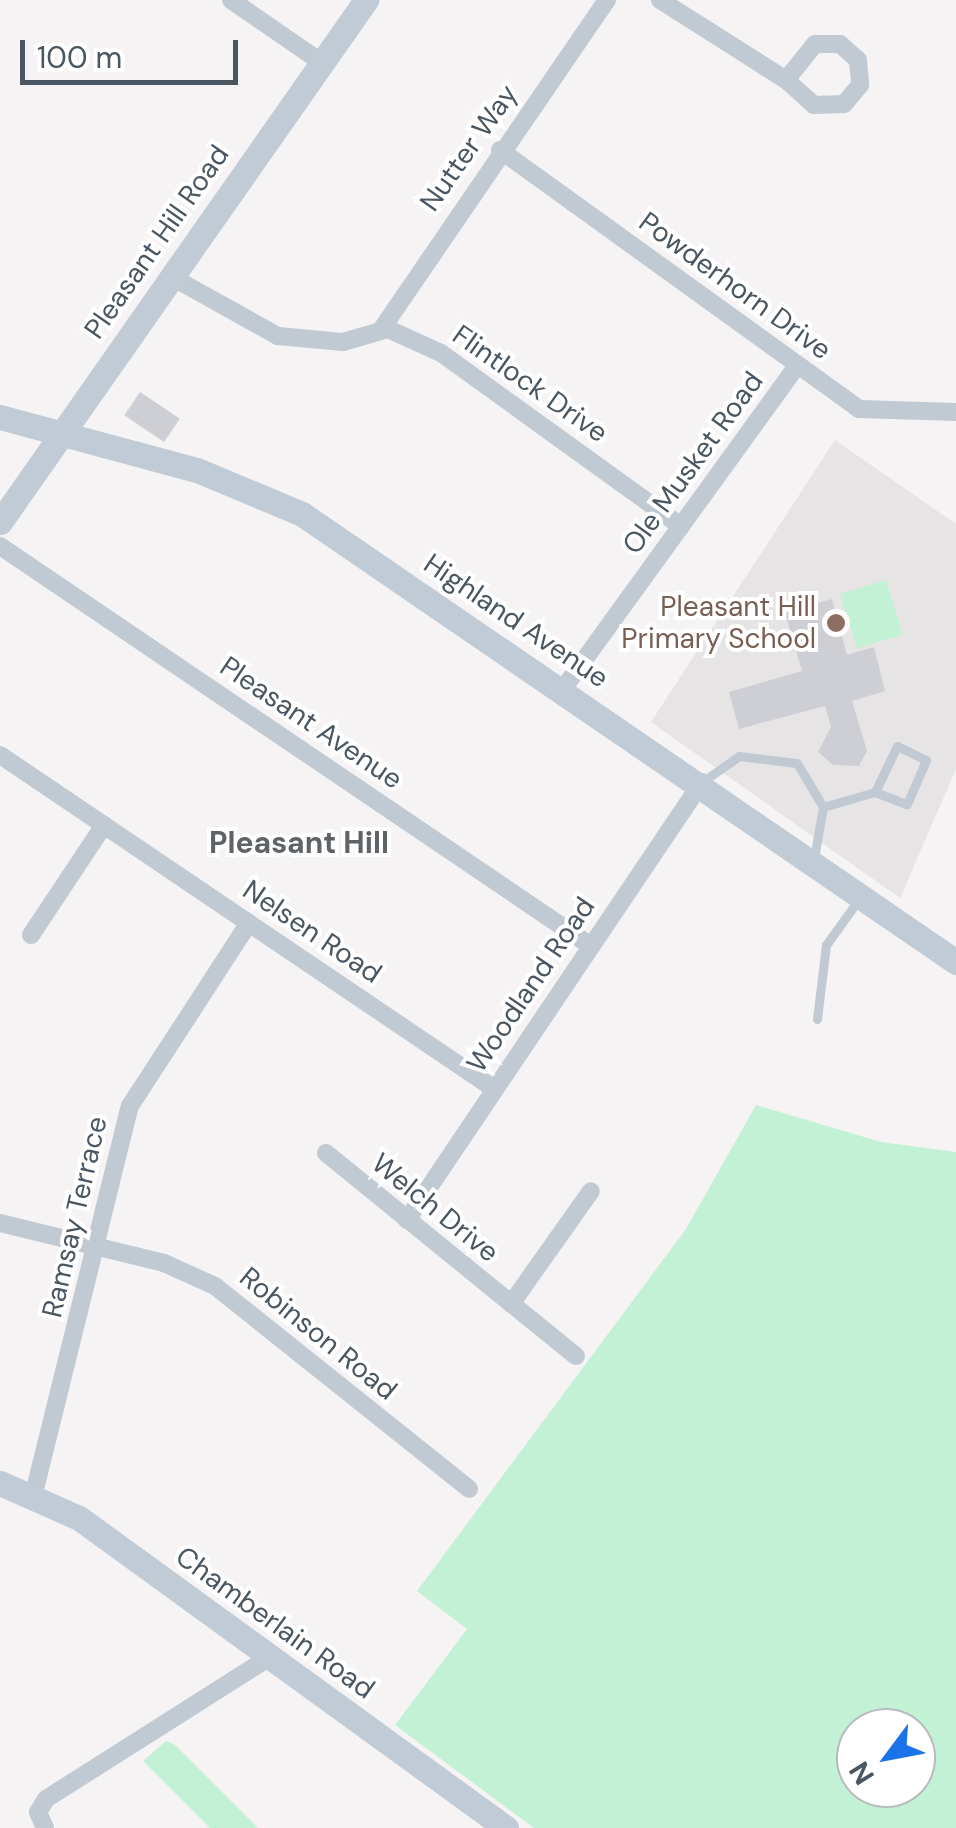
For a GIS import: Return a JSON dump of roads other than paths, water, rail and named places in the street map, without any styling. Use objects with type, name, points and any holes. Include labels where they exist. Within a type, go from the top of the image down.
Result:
[{"type":"street","points":[[231,0],[321,62]]},
{"type":"street","name":"Pleasant Hill Road","points":[[0,522],[59,432],[366,0]]},
{"type":"street","name":"Nutter Way","points":[[381,330],[500,150],[607,0]]},
{"type":"street","points":[[660,0],[786,80]]},
{"type":"street","name":"Powderhorn Drive","points":[[500,150],[798,366],[872,414],[956,412]]},
{"type":"street","points":[[170,276],[278,336],[342,342],[381,330]]},
{"type":"street","name":"Flintlock Drive","points":[[381,330],[464,366],[681,526]]},
{"type":"street","name":"Ole Musket Road","points":[[563,690],[798,366]]},
{"type":"street","name":"Highland Avenue","points":[[0,417],[59,432],[287,506],[814,858],[956,962]]},
{"type":"street","name":"Pleasant Avenue","points":[[0,546],[592,946]]},
{"type":"street","name":"Nelsen Road","points":[[0,755],[493,1088]]},
{"type":"street","name":"Woodland Road","points":[[407,1220],[702,782]]},
{"type":"street","points":[[31,935],[104,825]]},
{"type":"street","name":"Ramsay Terrace","points":[[34,1493],[135,1095],[249,924]]},
{"type":"street","name":"Welch Drive","points":[[326,1153],[576,1356]]},
{"type":"street","points":[[511,1304],[591,1191]]},
{"type":"street","name":"Robinson Road","points":[[0,1224],[95,1245],[215,1286],[469,1489]]},
{"type":"street","name":"Chamberlain Road","points":[[0,1483],[34,1493],[270,1656],[506,1828]]},
{"type":"street","points":[[44,1828],[38,1812],[46,1799],[270,1656]]},
{"type":"lane","points":[[823,807],[875,792],[907,804],[926,760],[897,746],[875,792]]},
{"type":"lane","points":[[702,782],[731,758],[786,757],[808,774],[823,807],[814,858]]},
{"type":"lane","points":[[817,1019],[826,945],[864,894]]},
{"type":"place","name":"Pleasant Hill Primary School","points":[[836,623]]},
{"type":"district","name":"Pleasant Hill","points":[[299,843]]}]
